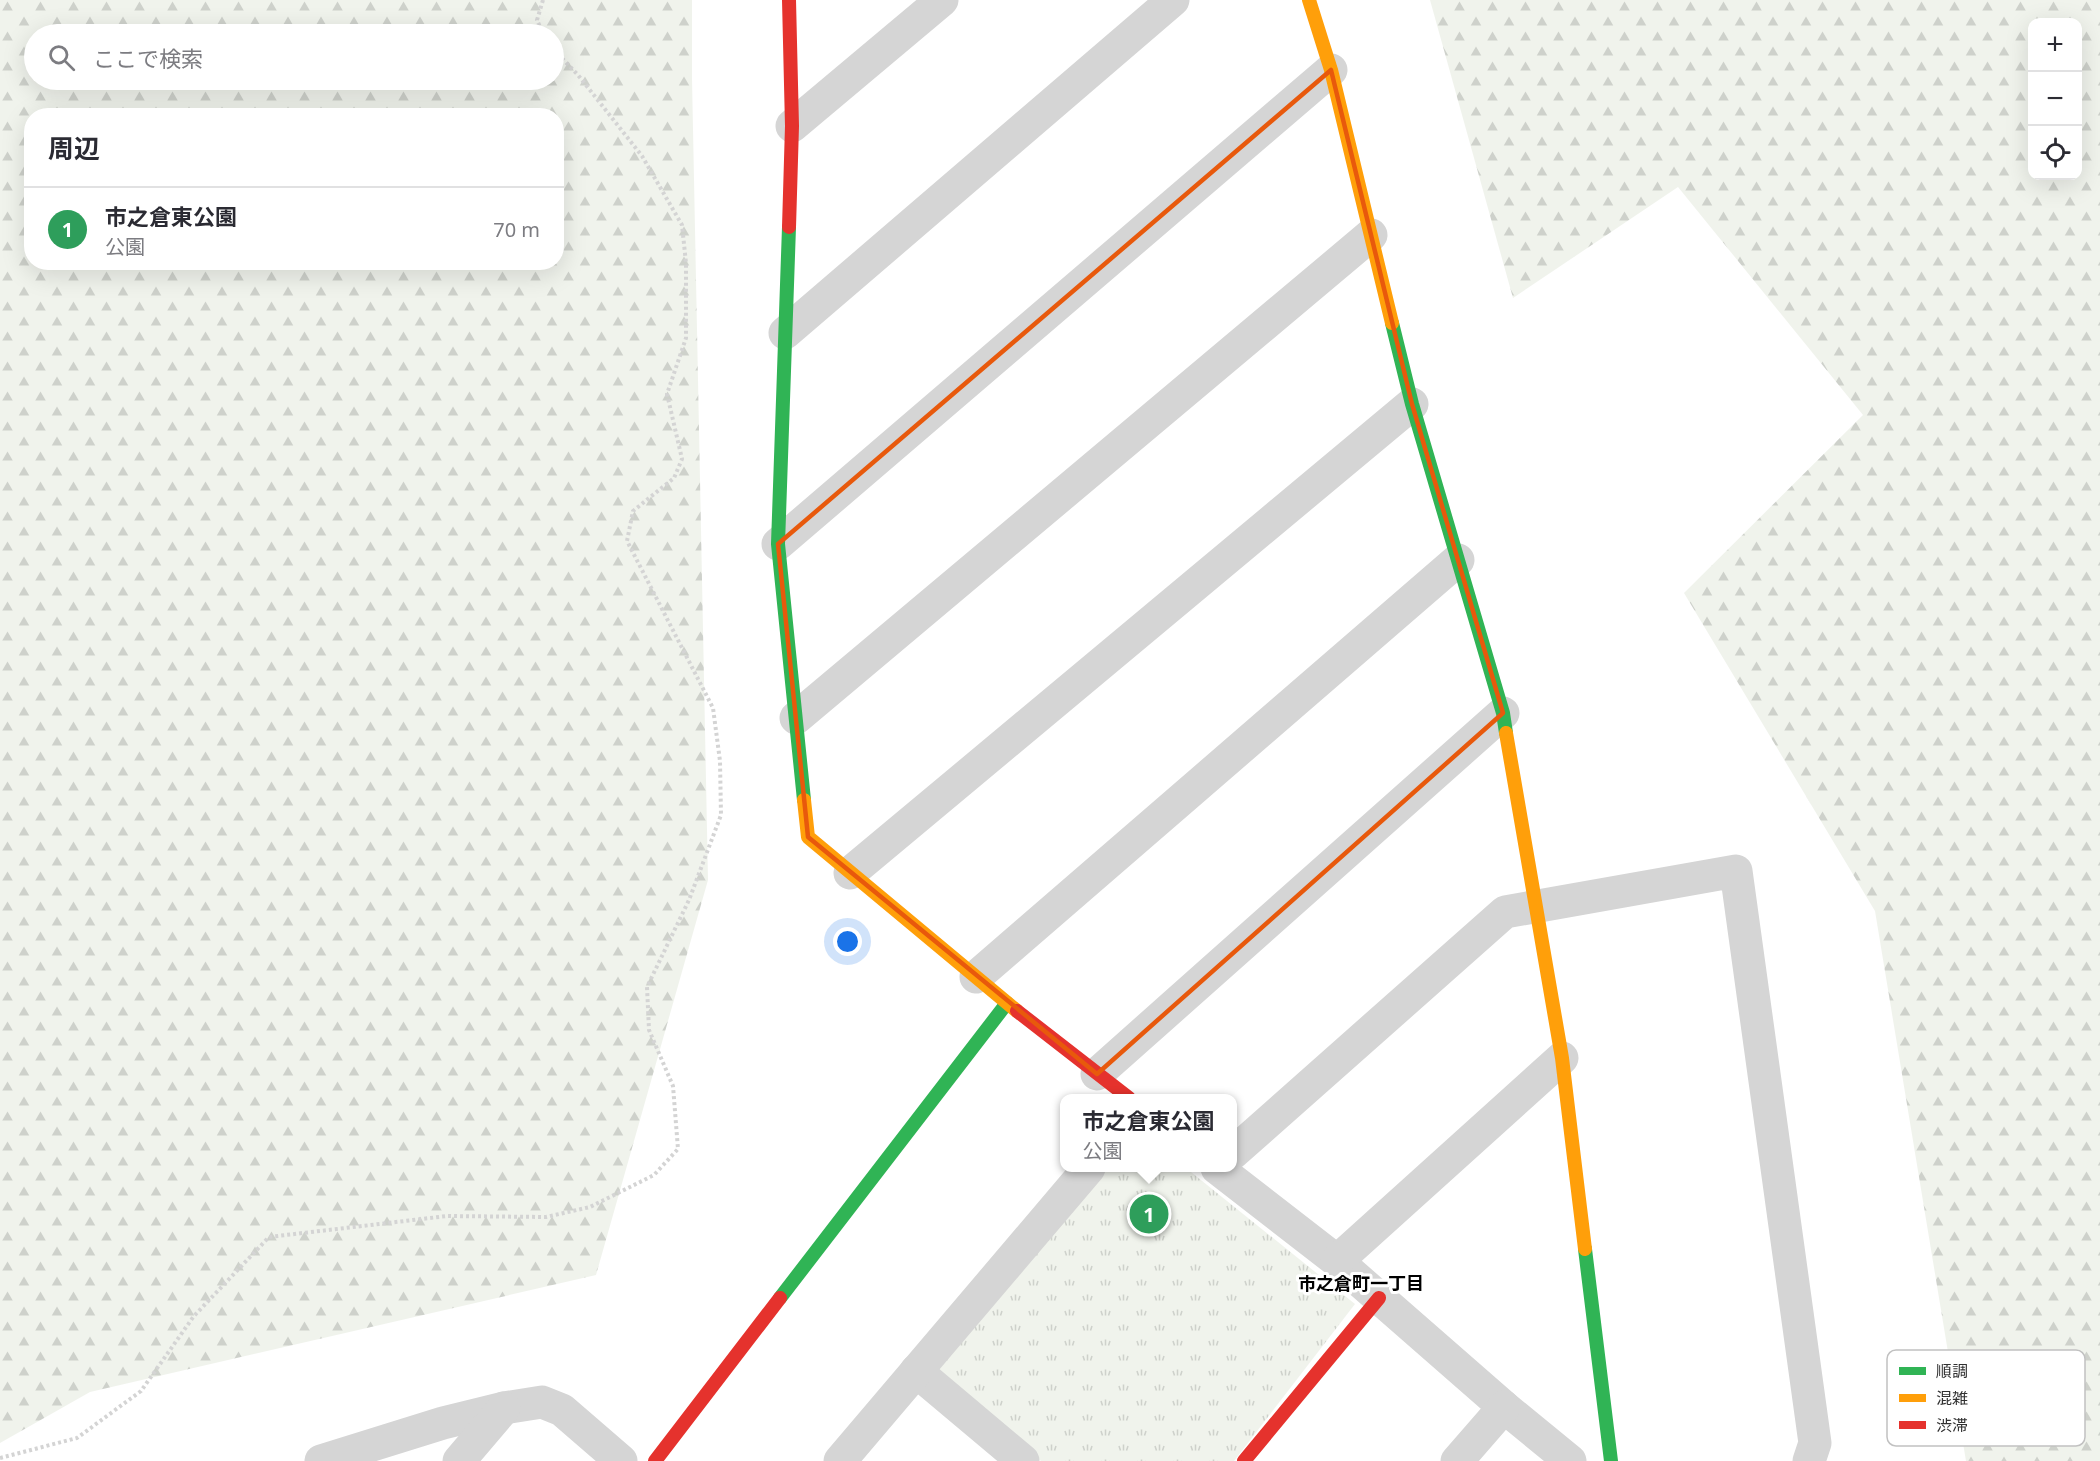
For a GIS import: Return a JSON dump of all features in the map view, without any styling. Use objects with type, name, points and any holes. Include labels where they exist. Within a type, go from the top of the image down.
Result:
[{"type":"street","points":[[789,0],[792,126],[778,544],[808,837],[1007,1003],[1124,1094]]},
{"type":"street","points":[[792,126],[942,0]]},
{"type":"street","points":[[785,333],[1173,0]]},
{"type":"street","points":[[1309,0],[1330,70],[1412,404],[1503,713],[1562,1058],[1611,1461]]},
{"type":"street","points":[[778,544],[1330,70]]},
{"type":"street","points":[[796,718],[1371,235]]},
{"type":"street","points":[[850,873],[1412,404]]},
{"type":"street","points":[[976,977],[1458,560]]},
{"type":"street","points":[[1097,1074],[1503,713]]},
{"type":"street","points":[[1237,1149],[1505,912],[1736,871],[1815,1443],[1809,1461]]},
{"type":"street","points":[[655,1461],[1007,1003]]},
{"type":"street","points":[[1337,1261],[1562,1058]]},
{"type":"street","points":[[840,1461],[1085,1172]]},
{"type":"street","points":[[1223,1172],[1337,1261],[1504,1407],[1570,1461]]},
{"type":"street","points":[[1244,1461],[1379,1298]]},
{"type":"street","points":[[916,1371],[1023,1461]]},
{"type":"street","points":[[321,1461],[443,1423],[504,1408],[542,1402],[562,1410],[621,1461]]},
{"type":"street","points":[[1457,1461],[1504,1407]]},
{"type":"street","points":[[459,1461],[504,1408]]},
{"type":"path","points":[[539,24],[537,20],[543,0]]},
{"type":"path","points":[[0,1458],[77,1438],[141,1391],[194,1316],[269,1237],[447,1216],[546,1217],[590,1207],[654,1174],[678,1149],[673,1086],[649,1030],[647,987],[689,900],[721,815],[720,761],[713,708],[627,541],[633,511],[674,478],[682,459],[667,394],[686,338],[686,263],[682,225],[642,156],[564,60]]},
{"type":"highlighted area","points":[[1331,70],[1412,404],[1503,713],[1097,1074],[808,837],[778,544]]},
{"type":"green space","points":[[0,0],[692,0],[708,880],[596,1275],[90,1392],[0,1443]]},
{"type":"green space","points":[[1430,0],[2100,0],[2100,1461],[1966,1461],[1964,1446],[2085,1446],[2085,1350],[1948,1350],[1875,911],[1684,593],[1863,415],[1678,187],[1513,298]]},
{"type":"green space","points":[[1091,1172],[1191,1172],[1355,1304],[1234,1461],[1041,1461],[923,1363]]},
{"type":"traffic: fast","points":[[789,227],[778,544],[804,800]]},
{"type":"traffic: fast","points":[[1392,323],[1412,404],[1503,713],[1506,733]]},
{"type":"traffic: fast","points":[[780,1298],[1007,1003]]},
{"type":"traffic: fast","points":[[1585,1249],[1611,1461]]},
{"type":"traffic: slow","points":[[1309,0],[1331,70],[1392,323]]},
{"type":"traffic: slow","points":[[1506,733],[1562,1058],[1585,1249]]},
{"type":"traffic: slow","points":[[804,800],[808,837],[1017,1011]]},
{"type":"traffic: jam","points":[[789,0],[792,126],[789,227]]},
{"type":"traffic: jam","points":[[1017,1011],[1124,1094]]},
{"type":"traffic: jam","points":[[655,1461],[780,1298]]},
{"type":"traffic: jam","points":[[1244,1461],[1379,1298]]},
{"type":"place","name":"市之倉東公園","points":[[1149,1214]]},
{"type":"district","name":"市之倉町一丁目","points":[[1361,1284]]}]
